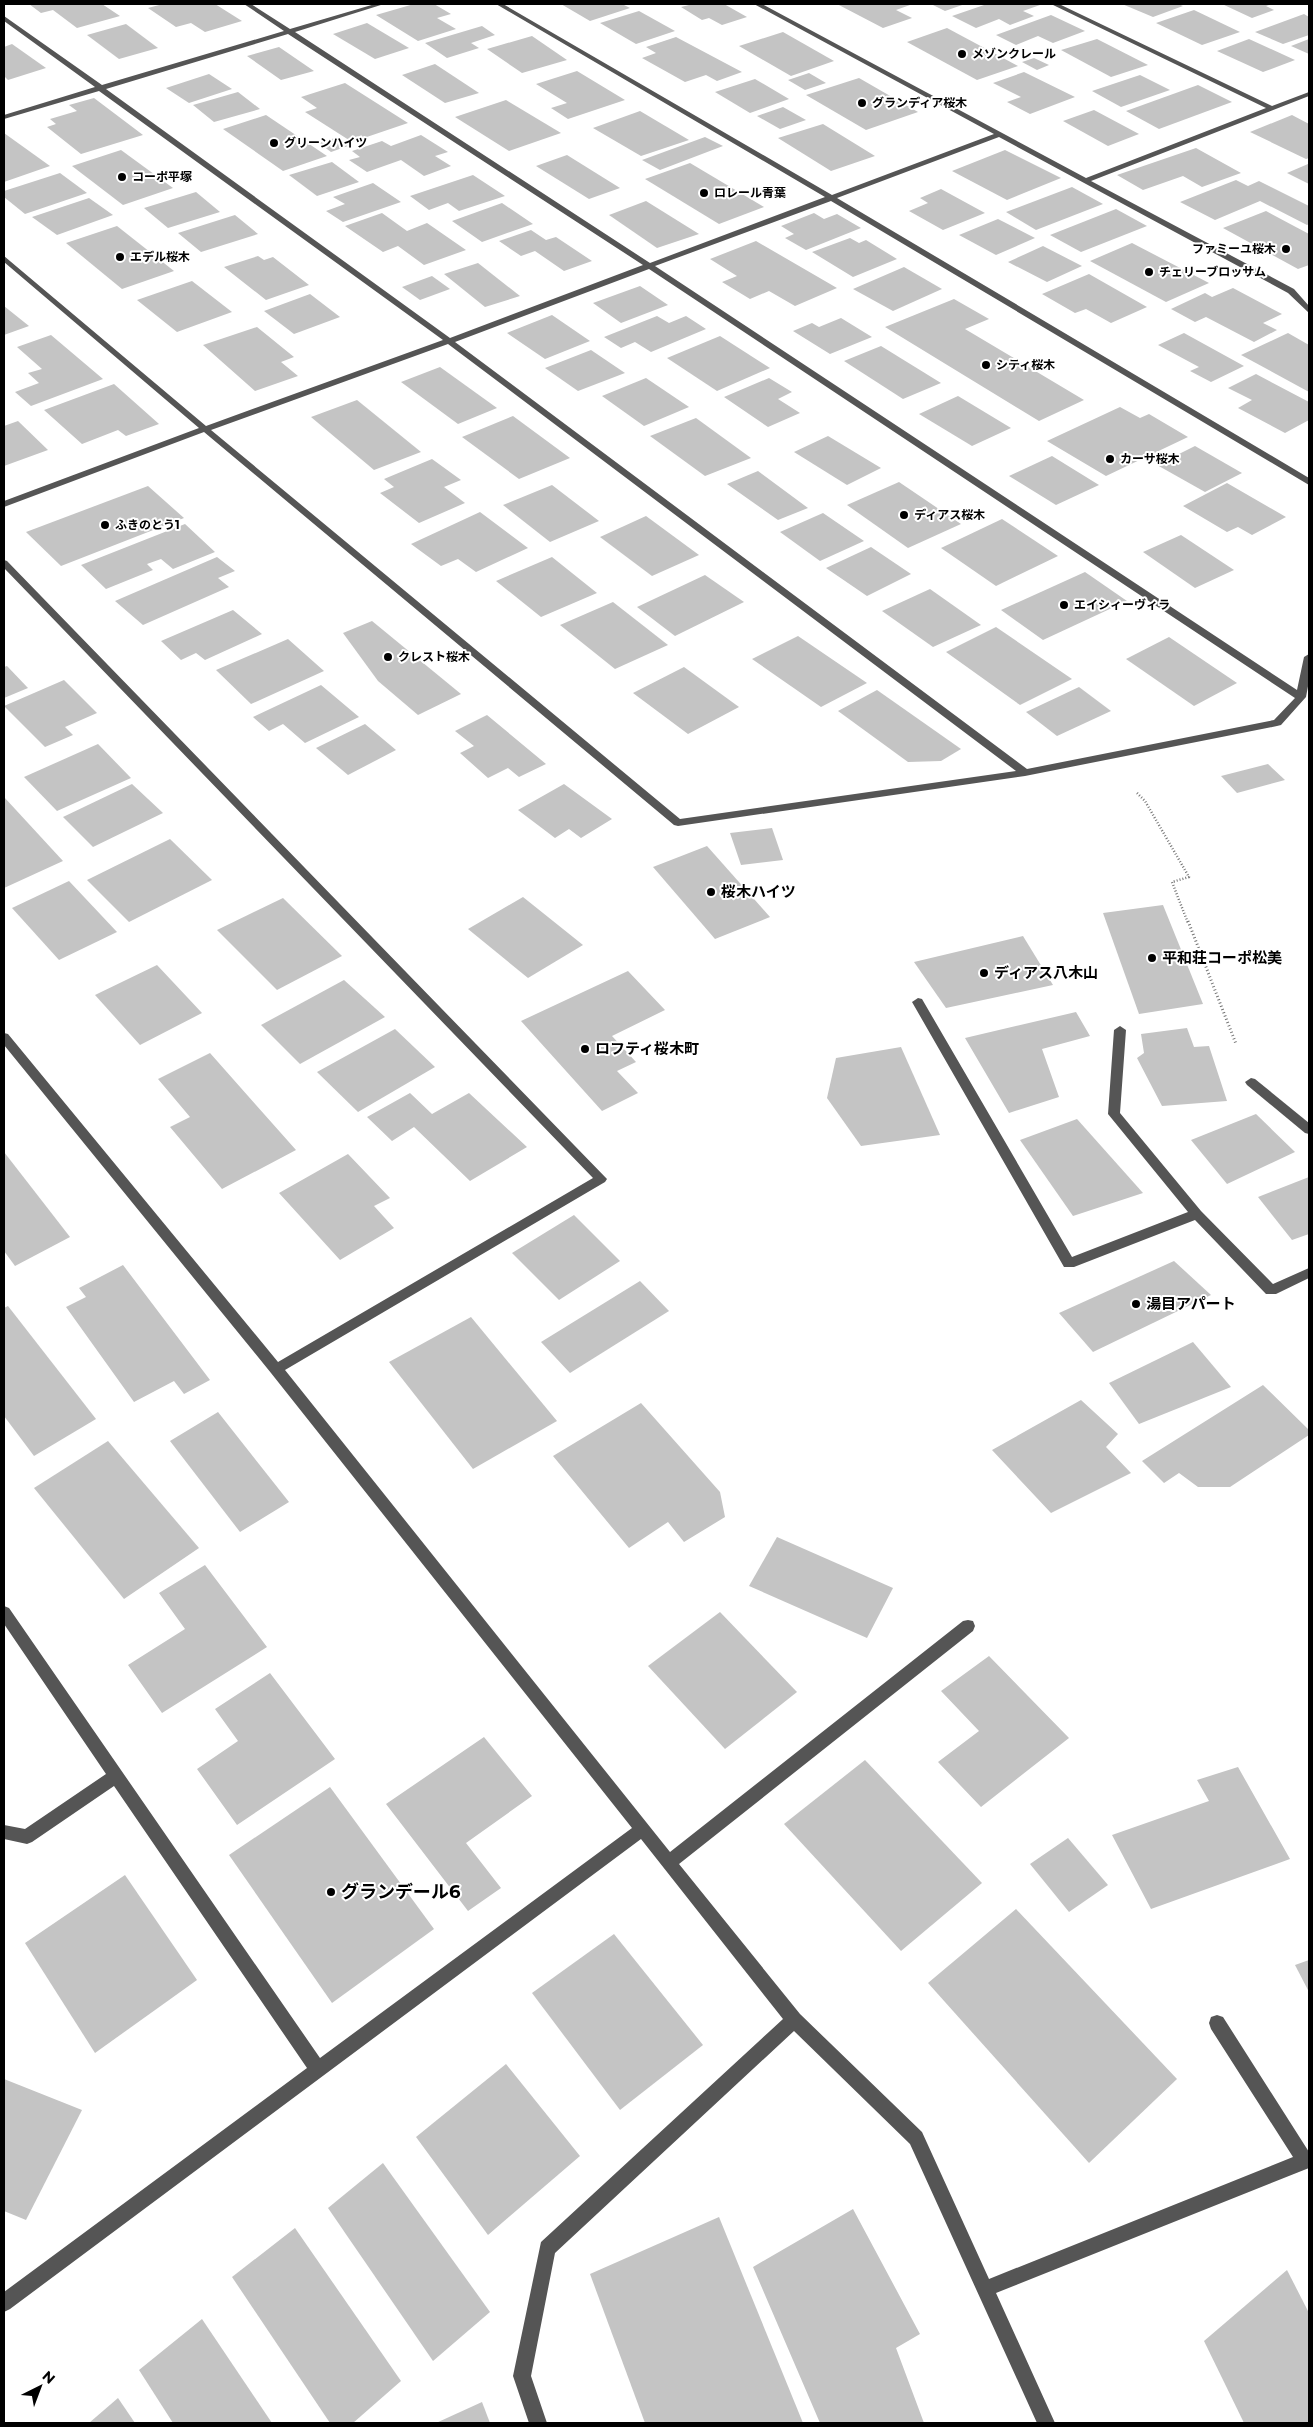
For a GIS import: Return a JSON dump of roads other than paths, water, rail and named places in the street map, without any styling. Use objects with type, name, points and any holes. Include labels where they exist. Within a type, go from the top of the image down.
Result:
[{"type":"street","points":[[247,4],[1301,697]]},
{"type":"street","points":[[4,117],[381,4]]},
{"type":"street","points":[[499,4],[832,198],[1309,482]]},
{"type":"street","points":[[758,4],[1291,291],[1309,312]]},
{"type":"street","points":[[1054,4],[1271,108]]},
{"type":"street","points":[[4,18],[449,341],[1025,773]]},
{"type":"street","points":[[1086,180],[1309,94]]},
{"type":"street","points":[[4,504],[449,341],[1001,134]]},
{"type":"street","points":[[4,258],[205,429],[678,823],[1025,773],[1277,723],[1301,697],[1309,657]]},
{"type":"street","points":[[4,563],[601,1179],[276,1369]]},
{"type":"street","points":[[918,1002],[1069,1263],[1197,1214]]},
{"type":"street","points":[[1120,1030],[1114,1114],[1197,1214],[1271,1290],[1309,1273]]},
{"type":"street","points":[[4,1037],[276,1369],[794,2020],[916,2138],[1046,2423]]},
{"type":"street","points":[[1251,1082],[1309,1130]]},
{"type":"street","points":[[4,1612],[318,2070]]},
{"type":"street","points":[[668,1863],[968,1626]]},
{"type":"street","points":[[4,1832],[27,1837],[117,1775]]},
{"type":"street","points":[[4,2303],[641,1830]]},
{"type":"street","points":[[538,2423],[522,2376],[547,2248],[794,2020]]},
{"type":"street","points":[[986,2289],[1305,2161],[1217,2023]]},
{"type":"place","name":"メゾンクレール","points":[[962,54]]},
{"type":"place","name":"グランディア桜木","points":[[862,103]]},
{"type":"place","name":"グリーンハイツ","points":[[274,143]]},
{"type":"place","name":"コーポ平塚","points":[[122,177]]},
{"type":"place","name":"ロレール青葉","points":[[704,193]]},
{"type":"place","name":"ファミーユ桜木","points":[[1286,249]]},
{"type":"place","name":"エデル桜木","points":[[120,257]]},
{"type":"place","name":"チェリーブロッサム","points":[[1149,272]]},
{"type":"place","name":"シティ桜木","points":[[986,365]]},
{"type":"place","name":"カーサ桜木","points":[[1110,459]]},
{"type":"place","name":"ディアス桜木","points":[[904,515]]},
{"type":"place","name":"ふきのとう1","points":[[105,525]]},
{"type":"place","name":"エイシィーヴィラ","points":[[1064,605]]},
{"type":"place","name":"クレスト桜木","points":[[388,657]]},
{"type":"place","name":"桜木ハイツ","points":[[711,892]]},
{"type":"place","name":"平和荘コーポ松美","points":[[1152,958]]},
{"type":"place","name":"ディアス八木山","points":[[984,973]]},
{"type":"place","name":"ロフティ桜木町","points":[[585,1049]]},
{"type":"place","name":"湯目アパート","points":[[1136,1304]]},
{"type":"place","name":"グランデール6","points":[[331,1892]]}]
